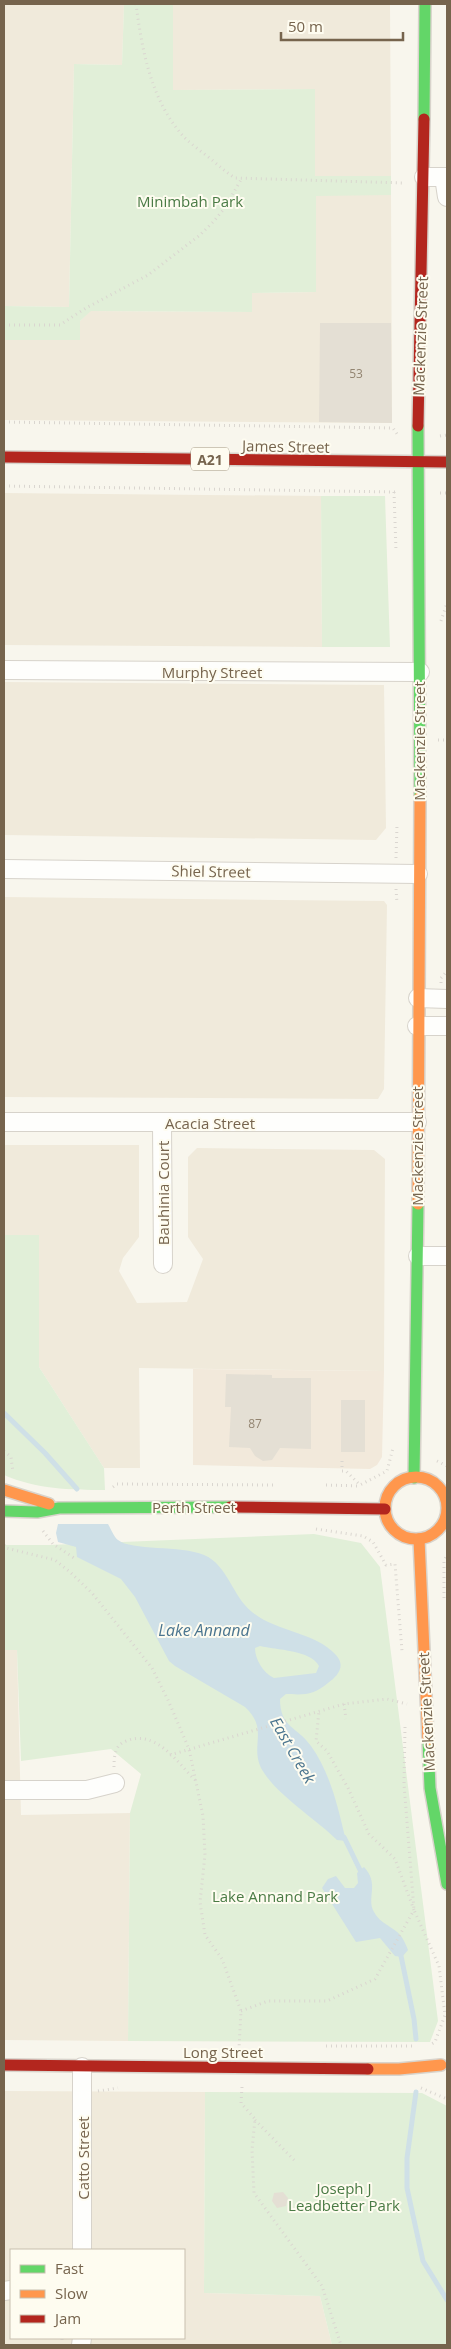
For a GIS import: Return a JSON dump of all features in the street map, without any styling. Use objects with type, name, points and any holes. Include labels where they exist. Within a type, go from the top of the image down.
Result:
[{"type":"main road","name":"Mackenzie Street","points":[[414,1478],[418,1256],[417,1026],[420,672],[416,180],[425,4]]},
{"type":"main road","name":"James Street","points":[[4,457],[447,462]]},
{"type":"main road","points":[[414,1478],[422,1478],[437,1485],[446,1499],[447,1507],[441,1526],[431,1535],[419,1539],[405,1537],[393,1529],[385,1509],[390,1491],[405,1480],[414,1478]]},
{"type":"main road","points":[[4,1490],[59,1508]]},
{"type":"main road","name":"Perth Street","points":[[4,1511],[37,1512],[59,1508],[105,1507],[385,1509]]},
{"type":"main road","name":"Mackenzie Street","points":[[419,1539],[425,1704],[439,1788],[447,1884]]},
{"type":"main road","name":"Long Street","points":[[4,2065],[407,2069],[442,2064]]},
{"type":"street","points":[[416,180],[446,177],[447,198]]},
{"type":"street","name":"Murphy Street","points":[[4,670],[420,672]]},
{"type":"street","name":"Shiel Street","points":[[4,869],[418,874]]},
{"type":"street","points":[[418,998],[447,999]]},
{"type":"street","points":[[417,1026],[447,1026]]},
{"type":"street","name":"Acacia Street","points":[[4,1122],[417,1122]]},
{"type":"street","name":"Bauhinia Court","points":[[162,1123],[163,1264]]},
{"type":"street","points":[[418,1256],[447,1256]]},
{"type":"street","points":[[4,1790],[87,1790],[115,1783]]},
{"type":"street","name":"Catto Street","points":[[82,2067],[82,2249]]},
{"type":"path","points":[[136,4],[141,40],[148,66],[165,110],[184,137],[235,178],[416,180]]},
{"type":"path","points":[[4,325],[60,325],[86,308],[148,275],[200,235],[213,222],[242,178]]},
{"type":"path","points":[[4,422],[393,428],[398,434]]},
{"type":"path","points":[[440,436],[447,435]]},
{"type":"path","points":[[4,486],[397,492]]},
{"type":"path","points":[[440,493],[447,493]]},
{"type":"path","points":[[342,1461],[342,1471],[346,1471],[363,1490]]},
{"type":"path","points":[[437,1461],[447,1466]]},
{"type":"path","points":[[110,1489],[117,1484],[280,1485]]},
{"type":"path","points":[[318,1485],[360,1485]]},
{"type":"path","points":[[39,1524],[54,1544],[74,1558]]},
{"type":"path","points":[[314,1529],[363,1536],[373,1542],[386,1564],[395,1564]]},
{"type":"path","points":[[4,1545],[6,1548],[55,1560],[92,1593],[152,1668],[189,1749],[203,1816],[205,1854],[200,1902],[205,1936],[222,1959],[241,2011],[239,2046]]},
{"type":"path","points":[[444,1561],[447,1554]]},
{"type":"path","points":[[170,1755],[344,1704],[387,1699],[412,1704],[425,1704]]},
{"type":"path","points":[[344,1704],[346,1719]]},
{"type":"path","points":[[241,2011],[268,2001],[326,2001],[374,1979],[414,1910],[395,1859],[368,1834],[348,1788],[327,1751],[316,1741],[319,1711]]},
{"type":"path","points":[[115,1783],[114,1759],[116,1749],[121,1742],[130,1739],[146,1738],[159,1743],[196,1782]]},
{"type":"path","points":[[422,2046],[435,2042],[446,2015]]},
{"type":"path","points":[[408,2046],[415,2046]]},
{"type":"path","points":[[242,2088],[240,2103],[296,2162]]},
{"type":"path","points":[[418,2088],[447,2100]]},
{"type":"path","points":[[254,2119],[252,2150],[254,2193],[322,2286],[341,2345]]},
{"type":"shaded area","points":[[4,4],[124,4],[122,65],[74,64],[69,307],[4,306]]},
{"type":"shaded area","points":[[173,4],[390,4],[391,176],[315,176],[315,89],[173,90]]},
{"type":"shaded area","points":[[316,195],[391,195],[392,423],[4,420],[4,340],[80,340],[80,321],[90,311],[252,312],[252,293],[316,292]]},
{"type":"shaded area","points":[[4,493],[321,496],[322,647],[4,645]]},
{"type":"shaded area","points":[[4,682],[384,685],[386,828],[376,840],[4,835]]},
{"type":"shaded area","points":[[4,897],[384,901],[387,905],[384,1089],[378,1099],[4,1097]]},
{"type":"shaded area","points":[[4,1145],[139,1145],[139,1237],[123,1258],[119,1271],[137,1303],[187,1302],[203,1259],[188,1237],[188,1157],[197,1148],[374,1150],[385,1159],[384,1371],[139,1368],[140,1468],[104,1468],[39,1367],[39,1235],[4,1235]]},
{"type":"shaded area","points":[[193,1369],[384,1371],[382,1457],[377,1465],[370,1469],[193,1465]]},
{"type":"shaded area","points":[[4,1650],[17,1650],[21,1815],[130,1813],[128,2041],[4,2040]]},
{"type":"shaded area","points":[[4,2091],[205,2092],[204,2293],[320,2296],[332,2345],[4,2345]]},
{"type":"green space","name":"Minimbah Park","points":[[124,4],[173,4],[173,90],[315,89],[315,176],[391,176],[391,195],[316,196],[316,292],[252,293],[252,312],[91,311],[80,321],[80,340],[4,340],[4,306],[69,307],[74,64],[122,65]]},
{"type":"green space","points":[[321,496],[385,496],[390,647],[322,647]]},
{"type":"green space","points":[[4,1235],[39,1235],[39,1367],[104,1468],[105,1490],[41,1486],[4,1475]]},
{"type":"green space","name":"Lake Annand Park","points":[[314,1534],[361,1543],[380,1567],[438,2021],[430,2042],[128,2041],[130,1813],[141,1774],[111,1749],[21,1761],[17,1650],[4,1650],[4,1545],[49,1545]]},
{"type":"green space","name":"Joseph J Leadbetter Park","points":[[205,2092],[422,2093],[447,2106],[447,2345],[332,2345],[320,2296],[204,2293]]},
{"type":"water","name":"Lake Annand","points":[[58,1524],[108,1524],[117,1539],[124,1543],[134,1546],[183,1550],[204,1555],[219,1566],[239,1598],[252,1612],[272,1624],[317,1641],[336,1655],[339,1659],[340,1670],[332,1680],[313,1692],[286,1694],[280,1699],[281,1709],[286,1722],[311,1746],[324,1768],[333,1792],[346,1841],[337,1840],[286,1797],[268,1778],[258,1760],[258,1730],[256,1723],[245,1707],[169,1661],[135,1597],[121,1579],[77,1557],[76,1547],[58,1542],[56,1533]],"holes":[[[260,1646],[293,1651],[309,1657],[319,1666],[316,1673],[274,1678],[263,1669],[258,1661],[255,1648]]]},
{"type":"water","points":[[364,1867],[371,1879],[371,1901],[374,1912],[402,1938],[408,1950],[402,1957],[395,1956],[380,1938],[356,1942],[322,1888],[328,1879],[336,1876],[345,1888],[354,1888],[358,1883],[357,1873]]},
{"type":"building","points":[[320,323],[391,323],[392,423],[319,422]]},
{"type":"building","points":[[226,1374],[272,1375],[272,1378],[311,1378],[311,1449],[280,1448],[272,1460],[263,1461],[255,1456],[250,1448],[229,1447],[231,1407],[225,1407]]},
{"type":"building","points":[[341,1400],[365,1400],[365,1452],[341,1452]]},
{"type":"building","points":[[283,2192],[288,2198],[286,2206],[277,2208],[272,2201],[274,2193]]},
{"type":"waterway","name":"East Creek","points":[[4,1413],[45,1453],[77,1489]]},
{"type":"waterway","name":"East Creek","points":[[344,1837],[362,1874]]},
{"type":"waterway","name":"East Creek","points":[[400,1951],[414,2019],[416,2039]]},
{"type":"waterway","name":"East Creek","points":[[416,2092],[407,2158],[407,2188],[423,2261],[447,2300]]},
{"type":"traffic: fast","points":[[424,119],[425,4]]},
{"type":"traffic: fast","points":[[418,426],[420,797]]},
{"type":"traffic: fast","points":[[414,1478],[418,1204]]},
{"type":"traffic: fast","points":[[4,1511],[37,1512],[59,1508],[230,1507]]},
{"type":"traffic: fast","points":[[428,1740],[430,1788],[447,1884]]},
{"type":"traffic: slow","points":[[418,1204],[420,797]]},
{"type":"traffic: slow","points":[[416,1477],[433,1482],[438,1486],[442,1491],[447,1508],[442,1525],[438,1530],[433,1534],[416,1539],[399,1534],[394,1530],[390,1525],[385,1508],[390,1491],[394,1486],[399,1482],[416,1477]]},
{"type":"traffic: slow","points":[[4,1490],[49,1504]]},
{"type":"traffic: slow","points":[[419,1539],[428,1740]]},
{"type":"traffic: slow","points":[[368,2069],[399,2069],[441,2065]]},
{"type":"traffic: jam","points":[[418,426],[424,119]]},
{"type":"traffic: jam","points":[[4,457],[447,462]]},
{"type":"traffic: jam","points":[[230,1507],[385,1509]]},
{"type":"traffic: jam","points":[[4,2065],[368,2069]]}]
